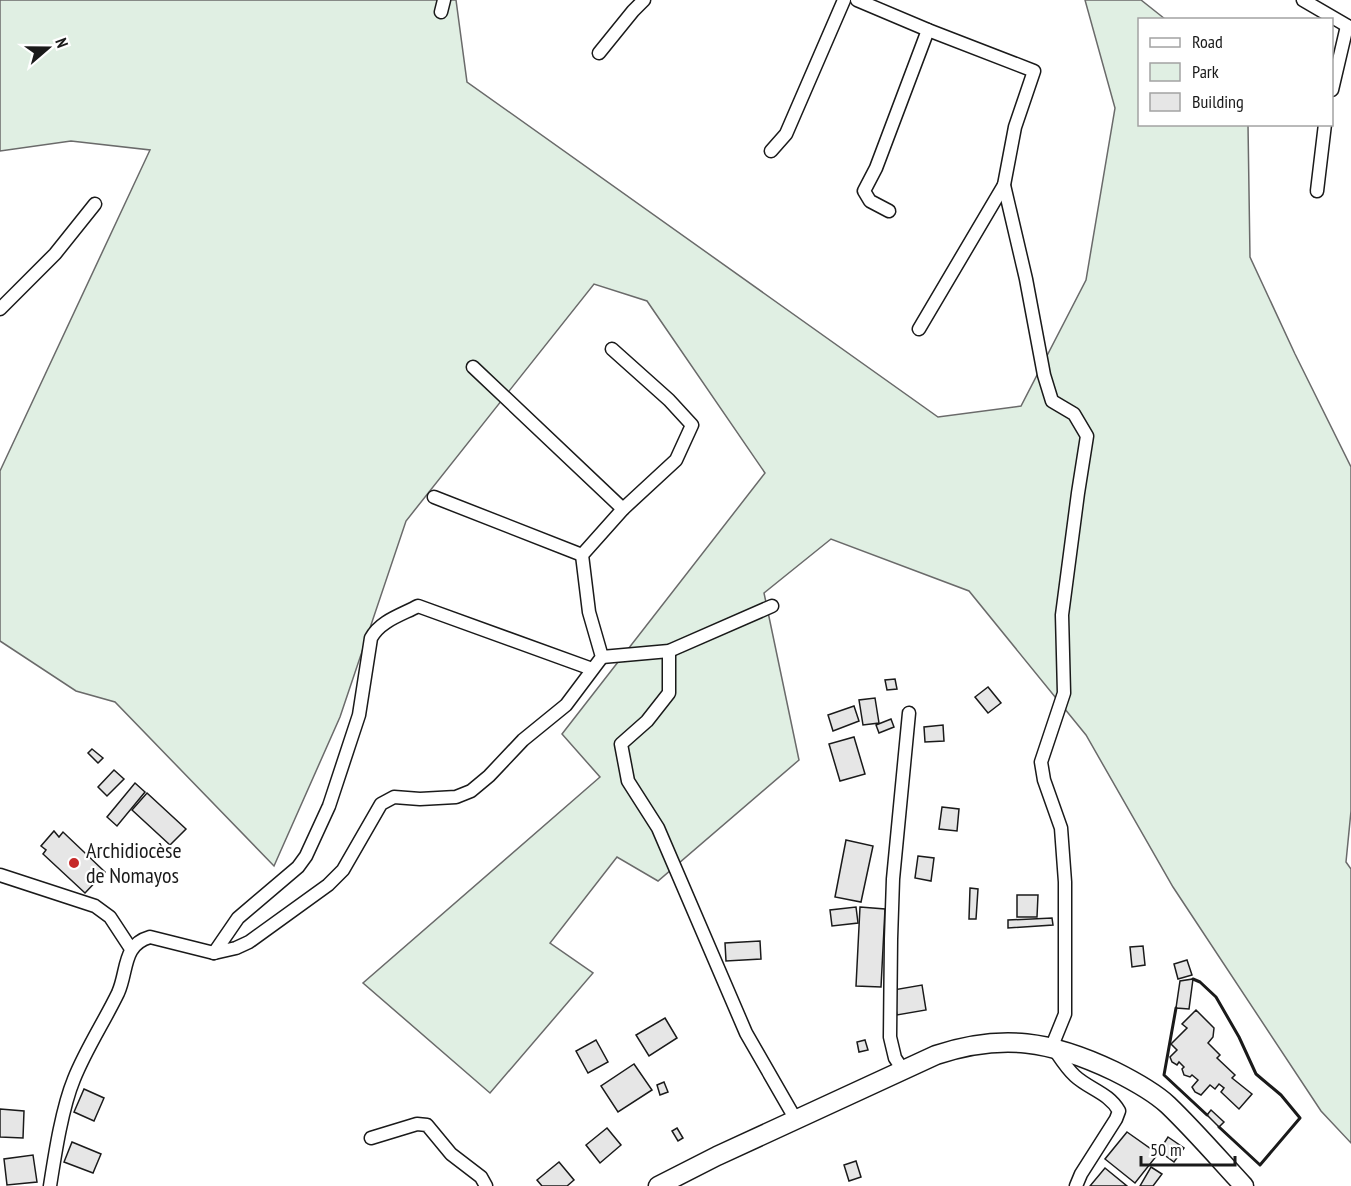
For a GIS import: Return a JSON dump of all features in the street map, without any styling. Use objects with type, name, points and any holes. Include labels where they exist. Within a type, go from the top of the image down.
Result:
[{"type":"main road","points":[[662,1185],[717,1156],[936,1055],[980,1044],[1019,1042],[1052,1046],[1089,1059],[1130,1079],[1166,1104],[1244,1186]]},
{"type":"street","points":[[599,53],[644,0]]},
{"type":"street","points":[[771,151],[786,134],[844,0]]},
{"type":"street","points":[[857,0],[874,3],[928,30],[1035,71],[1014,127],[1004,185],[919,328]]},
{"type":"street","points":[[1303,0],[1349,27],[1333,86]]},
{"type":"street","points":[[889,211],[870,201],[864,191],[876,168],[928,30]]},
{"type":"street","points":[[1317,191],[1324,126]]},
{"type":"street","points":[[1004,185],[1026,279],[1044,375],[1052,401],[1074,414],[1087,436],[1077,493],[1062,615],[1064,693],[1041,762],[1044,780],[1061,828],[1065,882],[1065,1014],[1052,1046],[1075,1077],[1115,1103],[1119,1111],[1076,1186]]},
{"type":"street","points":[[0,309],[55,254],[95,204]]},
{"type":"street","points":[[602,657],[589,612],[582,555],[623,508],[676,460],[692,425],[669,400],[612,349]]},
{"type":"street","points":[[474,367],[623,508]]},
{"type":"street","points":[[434,497],[582,555]]},
{"type":"street","points":[[214,953],[238,918],[298,867],[306,856],[329,806],[359,715],[371,638],[375,630],[418,606],[592,669]]},
{"type":"street","points":[[50,1186],[73,1081],[92,1038],[118,992],[130,949],[141,940],[150,938],[214,953],[236,948],[249,942],[328,885],[343,870],[381,804],[394,797],[420,799],[456,797],[471,791],[524,740],[566,705],[602,657],[669,651],[772,606]]},
{"type":"street","points":[[669,651],[669,693],[647,722],[621,744],[628,781],[658,828],[746,1033],[796,1120]]},
{"type":"street","points":[[903,1070],[895,1058],[890,1037],[891,939],[893,879],[909,713]]},
{"type":"street","points":[[0,875],[95,906],[110,917],[130,949]]},
{"type":"street","points":[[371,1138],[417,1124],[427,1125],[451,1154],[481,1177],[486,1186]]},
{"type":"green space","points":[[0,0],[456,0],[467,82],[938,417],[1021,406],[1086,280],[1115,108],[1085,0],[1141,0],[1164,18],[1138,18],[1138,126],[1248,126],[1250,257],[1351,467],[1351,811],[1346,862],[1351,869],[1351,1143],[1321,1111],[1173,887],[1086,735],[969,591],[831,539],[764,593],[799,760],[658,881],[617,857],[550,943],[593,973],[490,1093],[363,983],[600,777],[562,734],[765,473],[647,301],[594,284],[406,521],[340,717],[274,866],[115,702],[76,691],[0,641],[0,471],[150,150],[71,141],[0,151]]},
{"type":"building","points":[[895,679],[897,689],[887,690],[885,680]]},
{"type":"building","points":[[988,687],[1001,703],[988,713],[975,697]]},
{"type":"building","points":[[875,698],[879,723],[863,725],[859,700]]},
{"type":"building","points":[[854,706],[859,721],[833,731],[828,715]]},
{"type":"building","points":[[891,719],[894,727],[879,733],[876,725]]},
{"type":"building","points":[[943,725],[944,741],[925,742],[924,727]]},
{"type":"building","points":[[854,737],[865,774],[840,781],[829,744]]},
{"type":"building","points":[[92,749],[103,758],[98,763],[88,753]]},
{"type":"building","points":[[114,770],[124,779],[107,796],[98,787]]},
{"type":"building","points":[[135,783],[145,792],[117,826],[107,817]]},
{"type":"building","points":[[147,793],[186,829],[170,845],[132,810]]},
{"type":"building","points":[[942,807],[959,809],[957,831],[939,829]]},
{"type":"building","name":"Archidiocèse de Nomayos","points":[[54,831],[59,837],[63,832],[105,872],[85,893],[43,854],[46,850],[41,846]]},
{"type":"building","points":[[846,840],[873,846],[861,902],[835,897]]},
{"type":"building","points":[[918,856],[934,858],[931,881],[915,878]]},
{"type":"building","points":[[970,888],[978,889],[976,919],[969,919]]},
{"type":"building","points":[[1017,895],[1038,895],[1037,917],[1017,917]]},
{"type":"building","points":[[856,907],[858,923],[832,926],[830,910]]},
{"type":"building","points":[[860,907],[885,909],[881,987],[856,986]]},
{"type":"building","points":[[1052,918],[1053,925],[1008,928],[1008,920]]},
{"type":"building","points":[[760,941],[761,959],[726,961],[725,943]]},
{"type":"building","points":[[1143,946],[1145,965],[1132,967],[1130,947]]},
{"type":"building","points":[[1187,960],[1192,975],[1178,979],[1174,964]]},
{"type":"building","points":[[1193,979],[1189,1009],[1176,1008],[1180,981]]},
{"type":"building","points":[[922,985],[926,1010],[897,1015],[893,990]]},
{"type":"building","points":[[1196,1010],[1214,1028],[1213,1037],[1208,1043],[1220,1055],[1217,1058],[1235,1075],[1232,1078],[1252,1094],[1239,1109],[1221,1092],[1224,1088],[1219,1084],[1215,1089],[1210,1085],[1201,1095],[1195,1092],[1192,1087],[1198,1080],[1192,1075],[1190,1077],[1184,1075],[1182,1069],[1184,1067],[1179,1062],[1177,1065],[1172,1062],[1170,1057],[1177,1050],[1171,1044],[1187,1028],[1182,1024]]},
{"type":"building","points":[[665,1018],[677,1038],[649,1056],[636,1035]]},
{"type":"building","points":[[596,1040],[608,1062],[588,1073],[576,1051]]},
{"type":"building","points":[[865,1040],[868,1050],[859,1052],[857,1042]]},
{"type":"building","points":[[634,1064],[652,1090],[618,1112],[601,1086]]},
{"type":"building","points":[[664,1082],[668,1092],[660,1095],[657,1085]]},
{"type":"building","points":[[84,1089],[104,1098],[94,1121],[74,1112]]},
{"type":"building","points":[[0,1109],[24,1111],[23,1138],[0,1137]]},
{"type":"building","points":[[1211,1110],[1224,1122],[1219,1127],[1207,1115]]},
{"type":"building","points":[[607,1128],[621,1145],[600,1163],[586,1145]]},
{"type":"building","points":[[677,1128],[683,1138],[678,1141],[672,1131]]},
{"type":"building","points":[[1127,1132],[1158,1154],[1135,1183],[1105,1159]]},
{"type":"building","points":[[1168,1137],[1184,1148],[1174,1162],[1159,1151]]},
{"type":"building","points":[[72,1142],[101,1154],[93,1173],[64,1162]]},
{"type":"building","points":[[33,1155],[37,1182],[7,1185],[4,1159]]},
{"type":"building","points":[[856,1161],[861,1177],[849,1181],[844,1165]]},
{"type":"building","points":[[559,1162],[574,1180],[567,1186],[542,1186],[537,1180]]},
{"type":"building","points":[[1151,1167],[1162,1174],[1153,1186],[1140,1186]]},
{"type":"building","points":[[1105,1168],[1127,1186],[1090,1186]]},
{"type":"wall","points":[[1193,979],[1200,982],[1216,997],[1239,1037],[1256,1074],[1281,1095],[1300,1118],[1260,1165],[1219,1127]]},
{"type":"wall","points":[[1176,1008],[1164,1075],[1207,1115]]},
{"type":"place","name":"Archidiocèse de Nomayos","points":[[74,863]]}]
